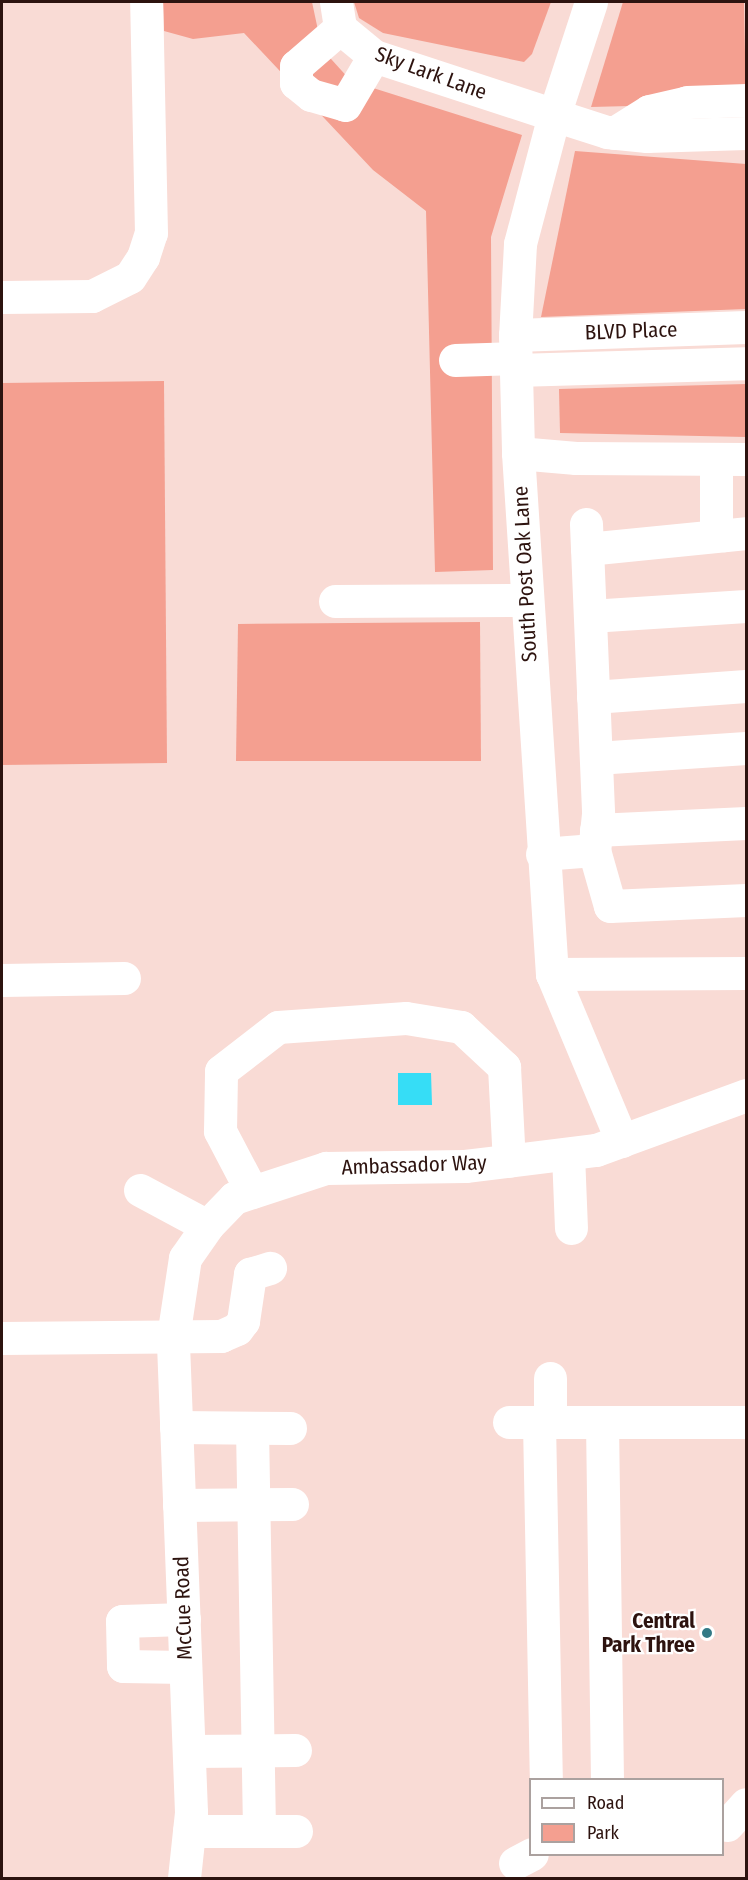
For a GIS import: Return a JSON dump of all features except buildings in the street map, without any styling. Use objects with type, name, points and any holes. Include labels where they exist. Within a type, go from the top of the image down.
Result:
[{"type":"street","points":[[2,297],[92,296],[130,277],[143,257],[151,234],[146,2]]},
{"type":"street","name":"South Post Oak Lane","points":[[591,2],[554,115],[519,244],[516,354],[518,453],[542,854],[552,974],[622,1141]]},
{"type":"street","points":[[338,15],[296,66],[296,83],[325,110],[345,105],[374,56]]},
{"type":"street","name":"Sky Lark Lane","points":[[338,15],[374,56],[614,133],[672,137],[747,133]]},
{"type":"street","points":[[614,133],[649,111],[687,102],[747,100]]},
{"type":"street","name":"BLVD Place","points":[[516,354],[747,327]]},
{"type":"street","points":[[455,360],[516,354]]},
{"type":"street","name":"BLVD Place","points":[[516,354],[747,363]]},
{"type":"street","points":[[518,453],[576,458],[731,459],[716,530],[735,534]]},
{"type":"street","points":[[735,534],[586,537],[596,758],[595,840],[610,906],[747,900]]},
{"type":"street","points":[[335,601],[527,600]]},
{"type":"street","points":[[590,616],[747,606]]},
{"type":"street","points":[[593,698],[747,686]]},
{"type":"street","points":[[596,758],[747,748]]},
{"type":"street","points":[[542,854],[595,840],[747,823]]},
{"type":"street","points":[[552,974],[747,973]]},
{"type":"street","points":[[2,980],[124,978]]},
{"type":"street","points":[[252,1192],[220,1131],[221,1071],[278,1027],[406,1018],[461,1027],[504,1066],[509,1161]]},
{"type":"street","name":"Ambassador Way","points":[[173,1337],[185,1258],[207,1226],[234,1198],[326,1168],[465,1166],[567,1154],[622,1141],[747,1095]]},
{"type":"street","points":[[567,1154],[570,1228]]},
{"type":"street","points":[[141,1190],[207,1226]]},
{"type":"street","points":[[2,1338],[221,1336],[237,1329],[243,1321],[250,1274],[270,1268]]},
{"type":"street","name":"McCue Road","points":[[173,1337],[189,1751],[189,1831],[183,1878]]},
{"type":"street","points":[[546,1778],[532,1422],[549,1378]]},
{"type":"street","points":[[532,1422],[747,1422]]},
{"type":"street","points":[[602,1422],[607,1778]]},
{"type":"street","points":[[177,1427],[290,1428]]},
{"type":"street","points":[[252,1428],[259,1831]]},
{"type":"street","points":[[180,1505],[292,1504]]},
{"type":"street","points":[[184,1619],[123,1621],[123,1666],[186,1667]]},
{"type":"street","points":[[189,1751],[295,1750]]},
{"type":"street","points":[[189,1831],[296,1831]]},
{"type":"green space","points":[[163,2],[312,2],[322,49],[351,81],[522,135],[491,237],[493,570],[435,572],[426,211],[373,170],[244,33],[193,39],[164,31]]},
{"type":"green space","points":[[354,2],[551,2],[532,54],[524,62],[383,33],[359,18]]},
{"type":"green space","points":[[623,2],[744,3],[746,103],[591,107]]},
{"type":"green space","points":[[575,151],[746,164],[746,309],[541,317]]},
{"type":"green space","points":[[164,381],[167,763],[2,765],[2,383]]},
{"type":"green space","points":[[746,384],[746,437],[560,433],[559,389]]},
{"type":"green space","points":[[480,622],[481,761],[236,761],[238,624]]},
{"type":"water","points":[[398,1073],[431,1073],[432,1105],[398,1105]]},
{"type":"place","name":"Central Park Three","points":[[707,1633]]}]
